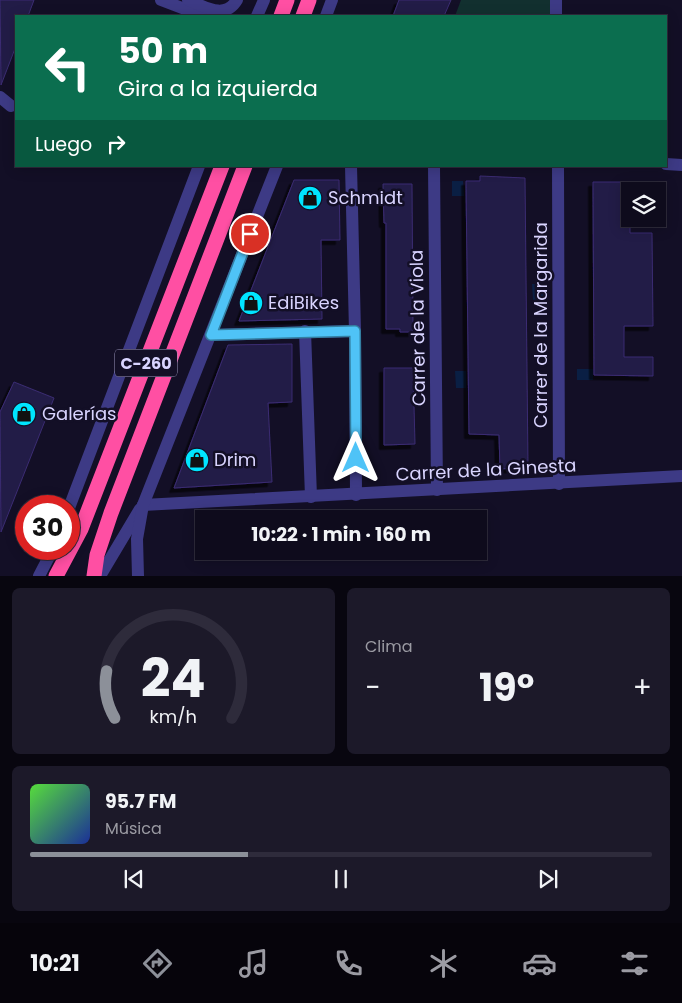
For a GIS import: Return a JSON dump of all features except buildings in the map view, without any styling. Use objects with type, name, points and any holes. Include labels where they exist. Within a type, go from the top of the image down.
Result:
[{"type":"highway","points":[[281,15],[287,0]]},
{"type":"highway","points":[[303,15],[309,0]]},
{"type":"highway","name":"C-260","points":[[80,531],[222,167]]},
{"type":"highway","name":"C-260","points":[[94,576],[96,555],[111,513],[245,167]]},
{"type":"highway","name":"C-260","points":[[56,576],[63,560]]},
{"type":"street","points":[[161,0],[200,15]]},
{"type":"street","points":[[188,0],[218,12],[227,10],[237,0]]},
{"type":"street","points":[[258,15],[264,0]]},
{"type":"street","points":[[326,15],[332,0]]},
{"type":"street","points":[[556,0],[556,15]]},
{"type":"street","points":[[0,96],[11,106]]},
{"type":"street","points":[[667,164],[682,165]]},
{"type":"street","points":[[74,495],[198,167]]},
{"type":"street","points":[[100,576],[143,505],[277,167]]},
{"type":"street","points":[[351,167],[356,495]]},
{"type":"street","name":"Carrer de la Viola","points":[[434,167],[437,490]]},
{"type":"street","name":"Carrer de la Margarida","points":[[558,167],[560,484]]},
{"type":"street","points":[[211,335],[355,331]]},
{"type":"street","points":[[305,332],[312,497]]},
{"type":"street","name":"Carrer de la Ginesta","points":[[143,505],[682,476]]},
{"type":"street","points":[[138,576],[137,538],[143,505]]},
{"type":"street","points":[[39,576],[47,560]]},
{"type":"green space","points":[[461,0],[550,0],[550,15],[455,15]]},
{"type":"water","points":[[452,181],[463,181],[464,196],[452,196]]},
{"type":"water","points":[[532,284],[544,284],[545,299],[533,300]]},
{"type":"water","points":[[577,369],[593,369],[593,380],[577,380]]},
{"type":"water","points":[[455,371],[466,371],[466,388],[456,388]]},
{"type":"place","name":"Schmidt","points":[[310,198]]},
{"type":"place","name":"EdiBikes","points":[[251,303]]},
{"type":"place","name":"Galerías","points":[[24,414]]},
{"type":"place","name":"Drim","points":[[197,460]]},
{"type":"route","points":[[250,234],[211,335],[355,331],[356,458]]}]
